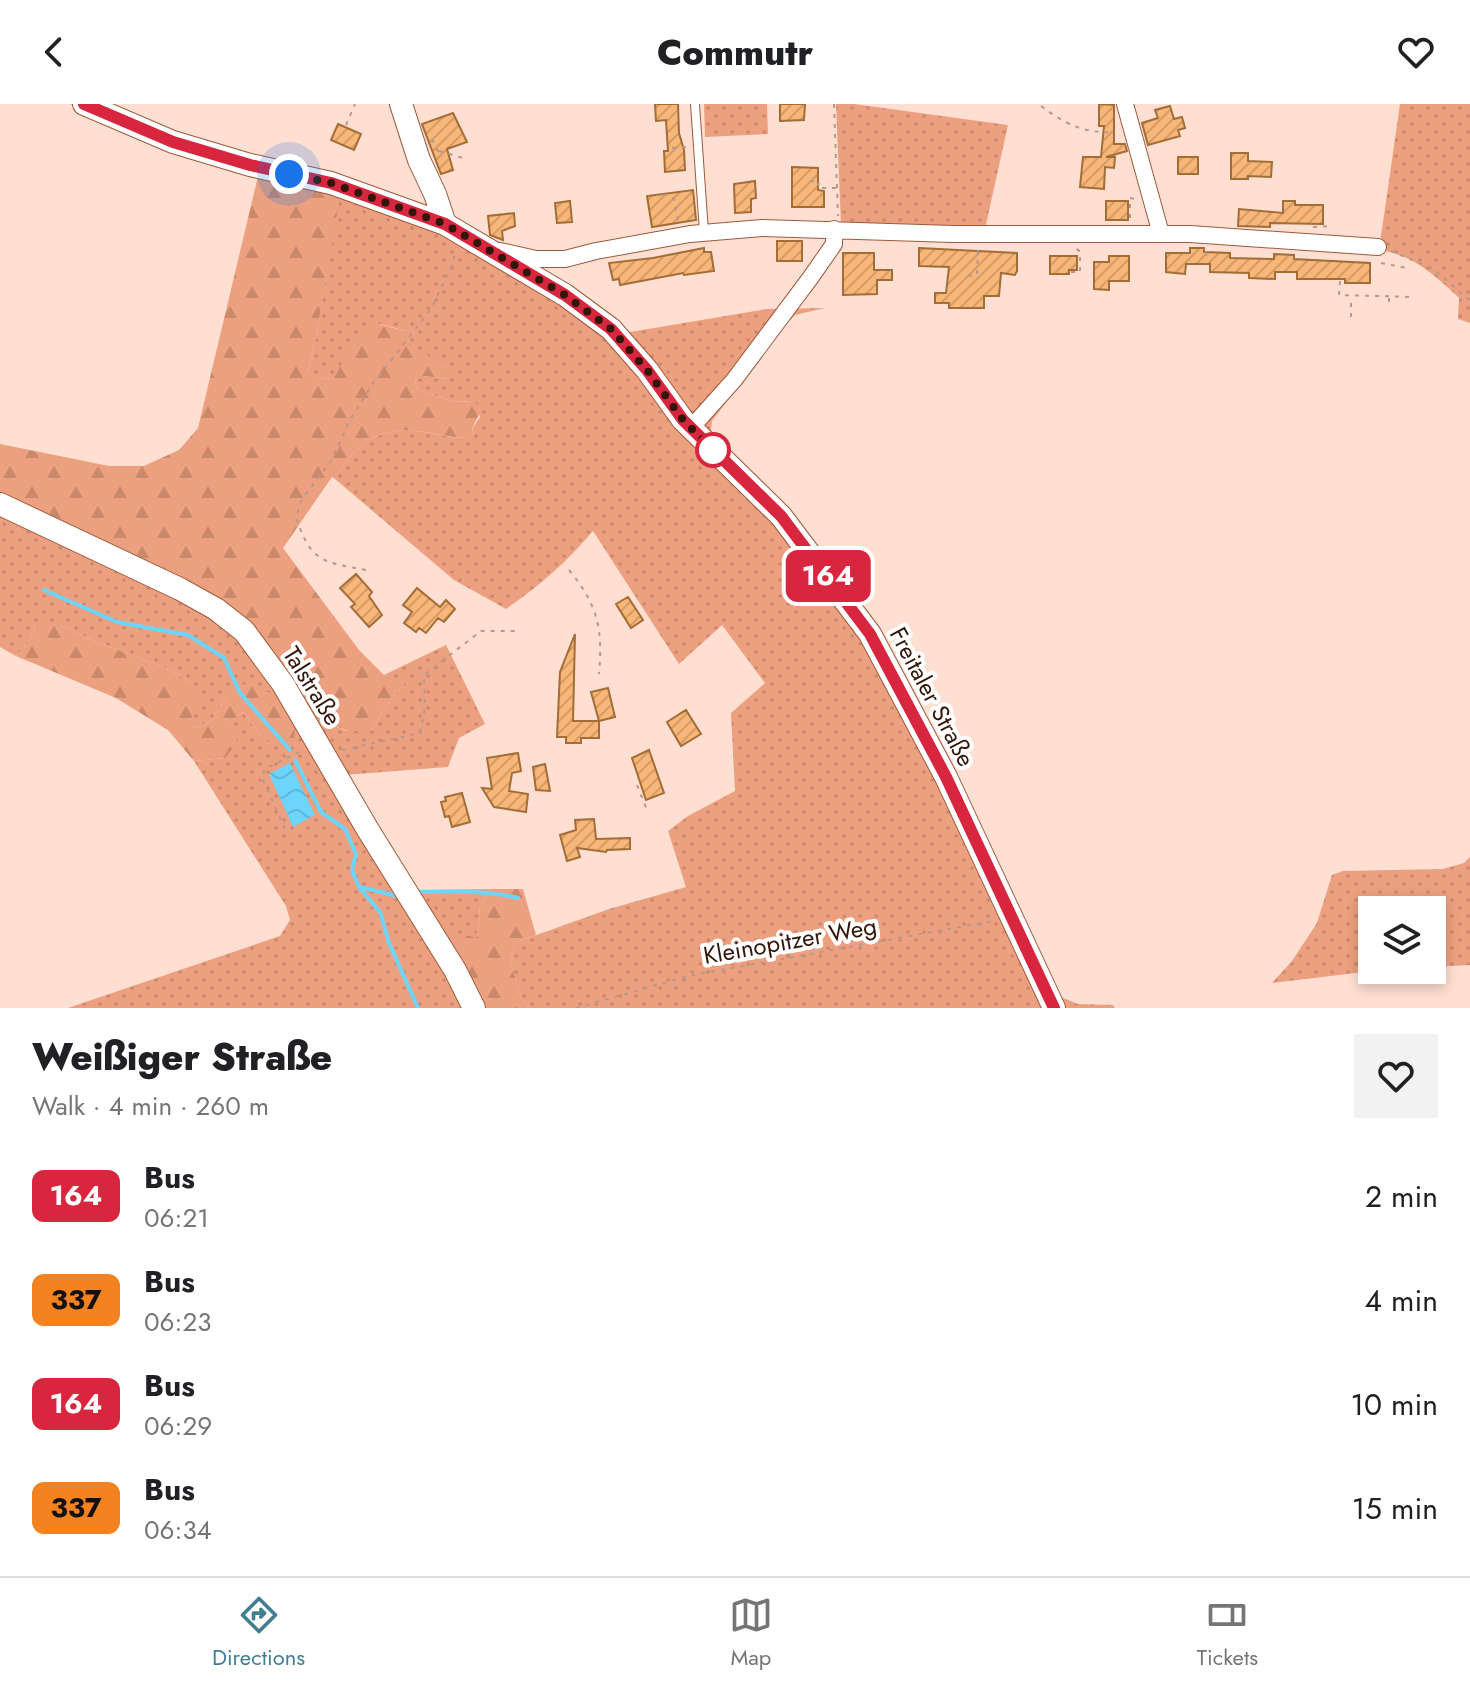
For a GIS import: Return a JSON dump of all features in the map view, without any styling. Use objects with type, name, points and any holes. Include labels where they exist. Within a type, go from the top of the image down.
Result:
[{"type":"street","name":"Freitaler Straße","points":[[84,104],[173,142],[250,165],[331,183],[445,224],[565,295],[611,329],[691,428],[781,516],[870,634],[946,777],[1054,1008]]},
{"type":"street","points":[[401,104],[445,224]]},
{"type":"street","points":[[1125,104],[1161,234]]},
{"type":"street","points":[[497,255],[500,251],[536,259],[565,259],[704,232],[762,228],[978,234],[1161,234],[1378,247]]},
{"type":"street","points":[[691,428],[734,380],[811,277],[834,244],[836,229]]},
{"type":"street","name":"Talstraße","points":[[0,504],[180,589],[244,631],[283,684],[455,970],[474,1008]]},
{"type":"lane","points":[[695,104],[704,232]]},
{"type":"path","points":[[346,125],[355,104]]},
{"type":"path","points":[[834,104],[836,229]]},
{"type":"path","points":[[1041,106],[1053,116],[1091,133],[1132,131]]},
{"type":"path","points":[[672,148],[692,147]]},
{"type":"path","points":[[438,151],[463,158]]},
{"type":"path","points":[[810,181],[819,181],[818,188],[837,188]]},
{"type":"path","points":[[663,195],[674,199],[678,222],[682,225]]},
{"type":"path","points":[[1130,224],[1130,198],[1136,200]]},
{"type":"path","points":[[1315,226],[1331,226]]},
{"type":"path","points":[[968,276],[977,275],[978,234]]},
{"type":"path","points":[[1071,272],[1080,272],[1080,251],[1072,247]]},
{"type":"path","points":[[1378,247],[1434,269],[1470,301]]},
{"type":"path","points":[[366,570],[323,562],[311,550],[296,517],[302,499],[331,461],[350,420],[374,382],[431,309],[450,270]]},
{"type":"path","points":[[1340,281],[1339,295],[1413,297]]},
{"type":"path","points":[[1351,296],[1351,317]]},
{"type":"path","points":[[1389,297],[1389,306]]},
{"type":"path","points":[[569,570],[587,592],[598,619],[601,645],[599,674]]},
{"type":"path","points":[[324,755],[420,733],[425,708],[424,675],[481,631],[517,631]]},
{"type":"path","points":[[285,829],[262,778],[265,769],[300,751]]},
{"type":"path","points":[[637,785],[647,810]]},
{"type":"path","name":"Kleinopitzer Weg","points":[[576,1008],[688,976],[997,921],[1011,915]]},
{"type":"green space","points":[[70,104],[105,104],[136,120],[298,169],[574,292],[630,332],[767,309],[825,308],[795,315],[781,329],[712,421],[714,438],[863,607],[1058,996],[1078,1004],[1113,1005],[1115,1008],[530,1008],[521,998],[510,959],[517,942],[609,909],[686,887],[668,831],[688,816],[735,791],[731,713],[765,683],[722,625],[679,664],[593,531],[552,573],[506,609],[454,580],[335,479],[363,444],[385,433],[413,431],[469,437],[474,435],[472,429],[480,417],[474,402],[451,401],[417,389],[415,380],[424,376],[447,379],[445,368],[407,342],[414,333],[380,324],[346,357],[332,379],[315,377],[308,372],[340,190],[87,114]]},
{"type":"green space","points":[[704,104],[767,104],[768,134],[705,137]]},
{"type":"green space","points":[[836,104],[1008,125],[985,229],[841,225]]},
{"type":"green space","points":[[1400,104],[1470,104],[1470,323],[1458,319],[1459,298],[1432,274],[1402,256],[1379,250]]},
{"type":"green space","points":[[259,172],[341,190],[308,372],[316,377],[332,379],[372,324],[382,325],[414,332],[408,342],[445,368],[450,375],[448,379],[424,376],[415,380],[417,389],[451,401],[474,402],[482,408],[472,429],[474,436],[399,431],[385,433],[363,444],[335,479],[332,477],[283,548],[359,650],[384,675],[406,682],[390,700],[371,731],[348,731],[309,716],[253,629],[0,493],[0,444],[109,466],[144,466],[179,450],[198,428]]},
{"type":"green space","points":[[0,493],[188,583],[309,716],[347,731],[371,731],[390,700],[405,683],[384,675],[446,645],[485,724],[459,738],[448,767],[344,775],[412,890],[489,889],[480,906],[477,938],[485,1008],[68,1008],[280,936],[290,920],[286,906],[194,761],[225,758],[229,723],[243,712],[260,735],[293,746],[226,697],[212,720],[196,728],[189,724],[191,682],[161,666],[60,625],[36,625],[29,642],[16,656],[0,647]]},
{"type":"green space","points":[[36,625],[60,625],[161,666],[191,682],[199,701],[189,723],[196,728],[212,720],[226,697],[243,684],[280,696],[296,725],[293,746],[283,751],[260,735],[243,712],[229,723],[238,742],[225,758],[194,761],[168,730],[116,698],[16,656],[29,642]]},
{"type":"green space","points":[[1470,857],[1470,965],[1446,966],[1446,896],[1358,896],[1358,973],[1272,983],[1292,961],[1317,923],[1332,875],[1343,871],[1443,869],[1464,863]]},
{"type":"green space","points":[[489,889],[523,889],[536,935],[517,942],[510,959],[521,998],[530,1008],[485,1008],[444,938],[460,934],[477,938],[480,906]]},
{"type":"water","points":[[290,763],[315,815],[293,827],[269,774]]},
{"type":"building","points":[[655,104],[678,104],[685,170],[665,172],[664,151],[668,151],[666,120],[656,121]]},
{"type":"building","points":[[780,104],[805,104],[804,120],[780,121]]},
{"type":"building","points":[[1099,104],[1114,105],[1114,144],[1125,144],[1127,151],[1106,157],[1115,157],[1114,168],[1105,167],[1104,189],[1080,187],[1083,157],[1101,157],[1104,126],[1099,126]]},
{"type":"building","points":[[1170,106],[1174,119],[1182,117],[1185,128],[1178,130],[1180,136],[1148,145],[1142,123],[1158,118],[1155,110]]},
{"type":"building","points":[[453,113],[467,142],[447,149],[453,170],[441,174],[422,124]]},
{"type":"building","points":[[338,124],[361,134],[354,150],[331,140]]},
{"type":"building","points":[[1231,153],[1248,153],[1248,161],[1272,162],[1271,177],[1231,179]]},
{"type":"building","points":[[1178,157],[1198,157],[1198,174],[1178,174]]},
{"type":"building","points":[[792,167],[818,168],[818,190],[824,191],[824,207],[792,207]]},
{"type":"building","points":[[755,181],[756,198],[751,199],[751,212],[735,213],[734,184]]},
{"type":"building","points":[[693,190],[696,220],[652,227],[647,196]]},
{"type":"building","points":[[570,201],[572,222],[557,223],[555,203]]},
{"type":"building","points":[[1106,201],[1128,201],[1128,220],[1106,220]]},
{"type":"building","points":[[1283,201],[1295,201],[1295,205],[1323,205],[1323,224],[1238,226],[1239,209],[1283,213]]},
{"type":"building","points":[[514,213],[515,226],[502,231],[503,240],[490,235],[488,216]]},
{"type":"building","points":[[777,241],[802,241],[802,261],[777,261]]},
{"type":"building","points":[[704,248],[704,252],[711,252],[714,271],[683,273],[620,285],[619,279],[613,280],[609,263]]},
{"type":"building","points":[[919,248],[1017,253],[1017,271],[1015,275],[1001,273],[999,296],[984,296],[984,308],[949,308],[949,303],[935,303],[935,293],[946,293],[949,267],[919,266]]},
{"type":"building","points":[[1190,248],[1230,253],[1230,258],[1274,259],[1274,254],[1294,255],[1294,259],[1370,263],[1370,283],[1345,283],[1345,279],[1297,279],[1297,272],[1275,272],[1275,279],[1249,278],[1249,273],[1210,272],[1210,264],[1186,264],[1185,274],[1166,272],[1166,253],[1190,253]]},
{"type":"building","points":[[843,253],[874,253],[874,270],[892,270],[892,280],[877,280],[877,294],[843,295]]},
{"type":"building","points":[[1050,256],[1077,256],[1077,270],[1069,270],[1069,274],[1050,274]]},
{"type":"building","points":[[1109,256],[1129,256],[1129,281],[1109,281],[1109,290],[1094,289],[1094,262],[1109,262]]},
{"type":"building","points":[[356,574],[372,592],[369,596],[382,615],[369,627],[351,607],[355,604],[340,588]]},
{"type":"building","points":[[417,588],[440,607],[446,600],[455,609],[444,622],[438,618],[426,633],[419,628],[416,632],[404,623],[412,612],[403,605]]},
{"type":"building","points":[[628,597],[643,620],[631,628],[616,604]]},
{"type":"building","points":[[575,634],[573,721],[599,721],[599,738],[581,738],[581,743],[566,743],[566,737],[557,737],[560,672]]},
{"type":"building","points":[[608,688],[615,717],[599,721],[591,692]]},
{"type":"building","points":[[686,710],[701,734],[681,746],[667,722]]},
{"type":"building","points":[[649,750],[664,793],[646,800],[632,758]]},
{"type":"building","points":[[518,753],[521,771],[512,773],[509,791],[528,794],[526,812],[494,807],[482,788],[492,789],[487,758]]},
{"type":"building","points":[[545,764],[550,791],[536,790],[533,767]]},
{"type":"building","points":[[462,793],[470,822],[452,827],[441,802],[446,801],[445,797]]},
{"type":"building","points":[[594,819],[596,839],[630,838],[630,849],[606,852],[577,848],[580,857],[567,861],[560,835],[576,830],[575,820]]},
{"type":"waterway","points":[[44,590],[117,622],[188,635],[224,658],[240,693],[290,750]]},
{"type":"waterway","points":[[295,760],[321,812],[345,829],[356,854],[352,870],[359,887],[380,912],[389,943],[418,1008]]},
{"type":"waterway","points":[[361,887],[397,896]]},
{"type":"waterway","points":[[417,892],[481,893],[518,898]]},
{"type":"bus line","name":"164","points":[[84,104],[173,142],[250,165],[331,183],[445,224],[565,295],[611,329],[647,370],[683,420],[781,516],[870,634],[946,777],[1054,1008]]},
{"type":"route","points":[[289,174],[331,183],[445,224],[565,295],[611,329],[647,370],[683,420],[713,450]]}]
